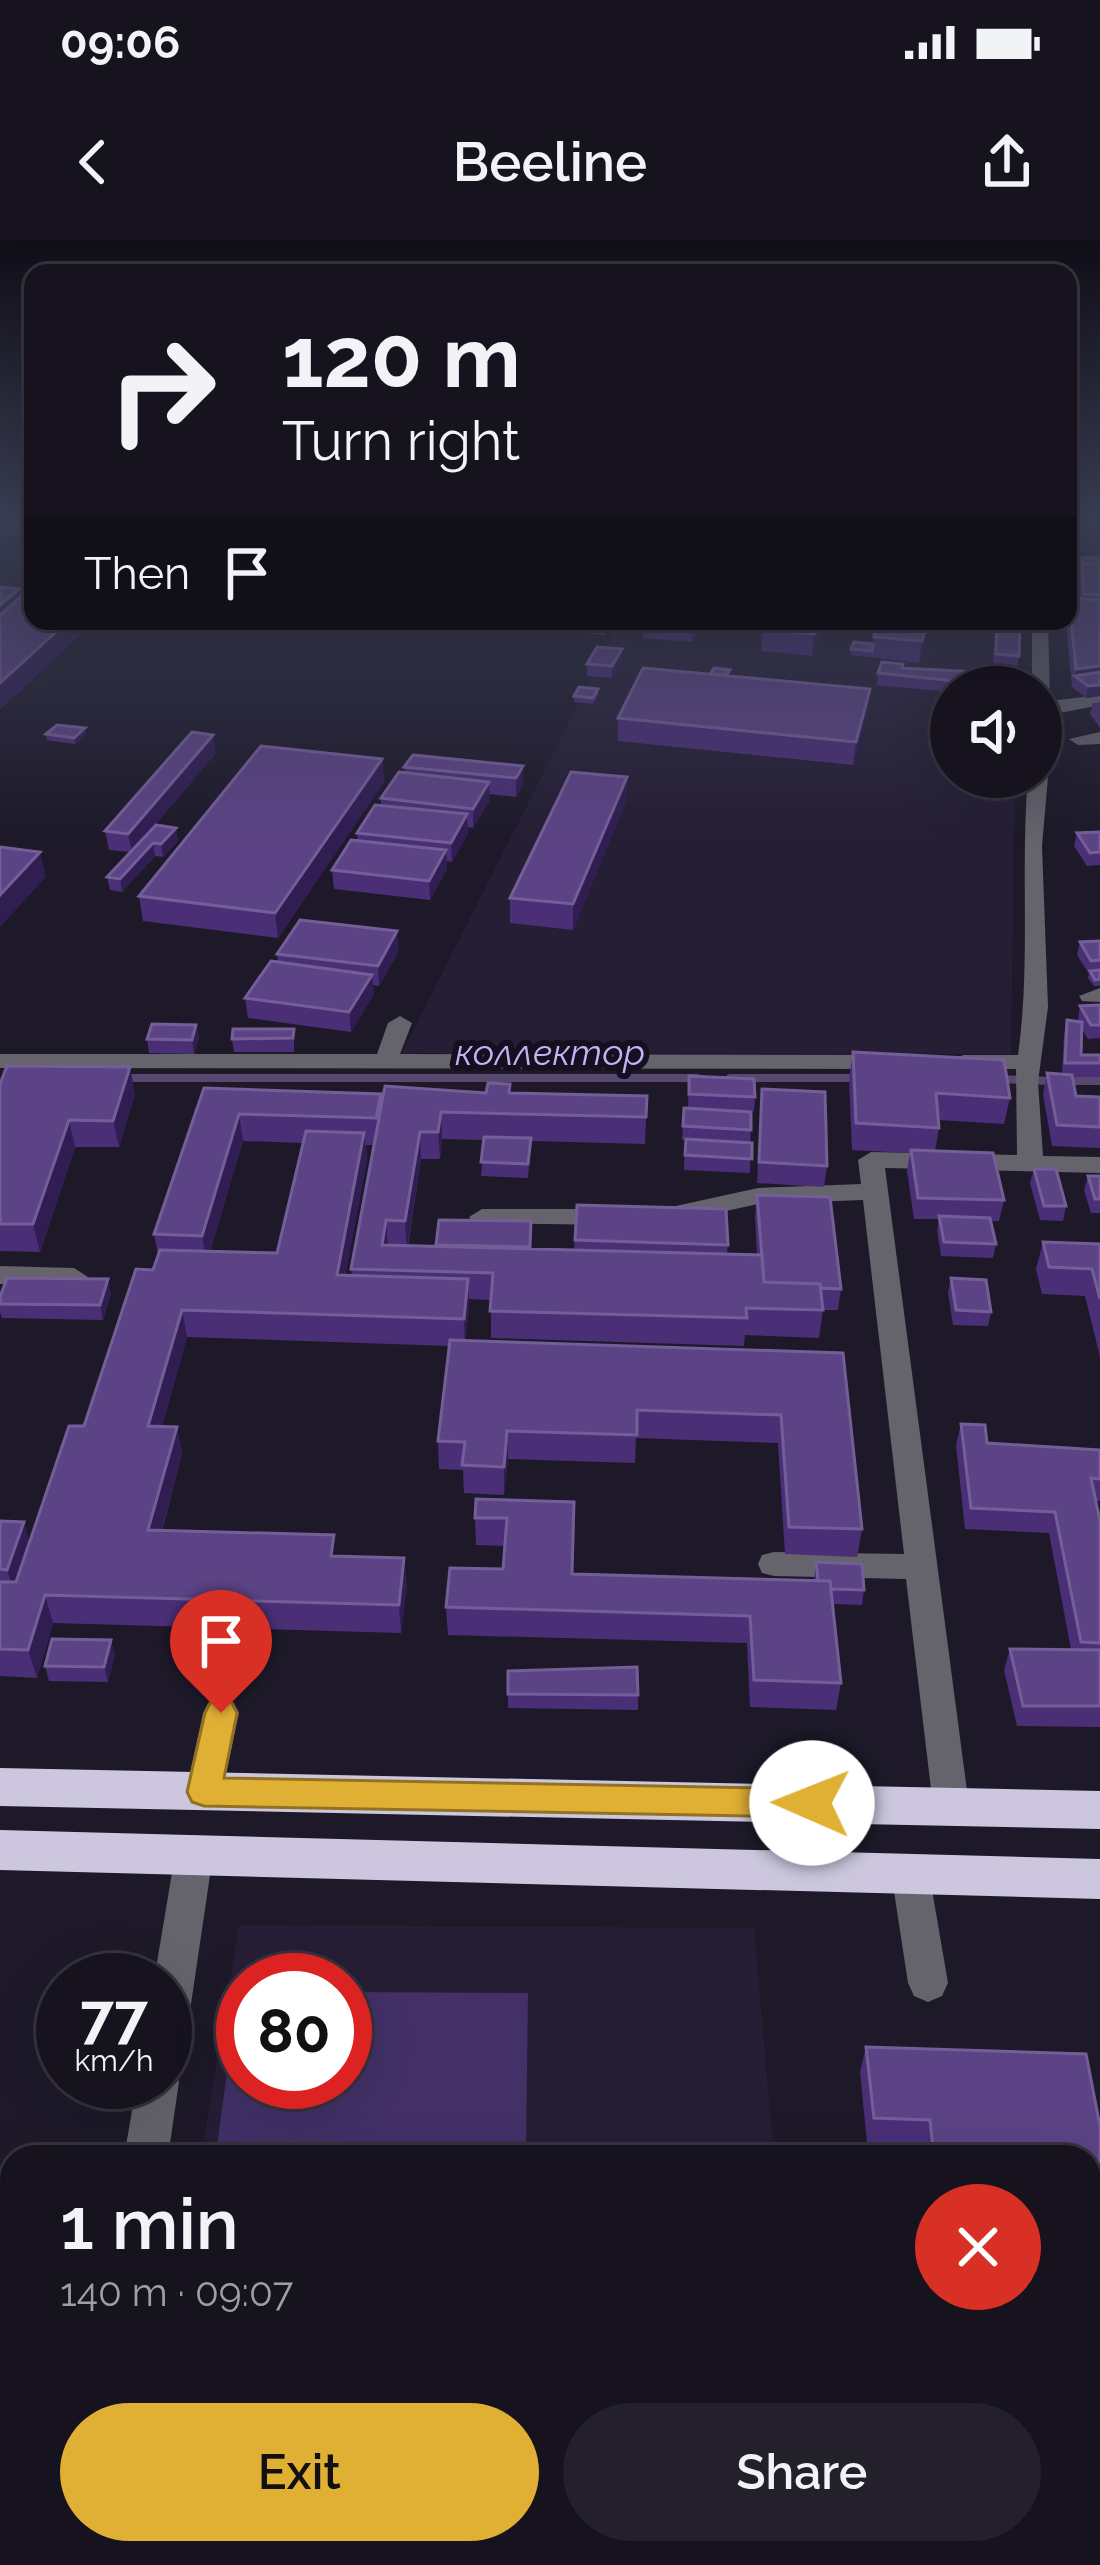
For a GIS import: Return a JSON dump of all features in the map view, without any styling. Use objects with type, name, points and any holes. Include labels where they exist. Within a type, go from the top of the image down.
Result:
[{"type":"highway","points":[[0,1786],[1100,1810]]},
{"type":"highway","points":[[194,1856],[204,1792]]},
{"type":"highway","points":[[0,1850],[1100,1880]]},
{"type":"street","points":[[1040,630],[1042,666]]},
{"type":"street","points":[[1062,704],[1100,700]]},
{"type":"street","points":[[1078,739],[1100,738]]},
{"type":"street","points":[[1030,1163],[1036,798]]},
{"type":"street","points":[[386,1061],[400,1023]]},
{"type":"street","points":[[0,1061],[921,1062],[1028,1070]]},
{"type":"street","points":[[951,1806],[872,1160],[1100,1165]]},
{"type":"street","points":[[482,1217],[664,1217],[758,1196],[875,1191]]},
{"type":"street","points":[[0,1275],[74,1277]]},
{"type":"street","points":[[774,1564],[919,1568]]},
{"type":"street","points":[[204,1792],[221,1713]]},
{"type":"street","points":[[179,1953],[194,1856]]},
{"type":"street","points":[[910,1872],[928,1983]]},
{"type":"street","points":[[148,2145],[154,2109]]},
{"type":"shaded area","points":[[615,630],[1018,630],[1017,666],[930,666],[930,798],[1015,798],[1011,1054],[402,1053]]},
{"type":"shaded area","points":[[239,1925],[754,1928],[773,2145],[203,2145],[216,2065],[216,2109],[372,2109],[372,1953],[234,1953]]},
{"type":"shaded area","points":[[372,1992],[528,1993],[526,2145],[217,2145],[222,2109],[372,2109]]},
{"type":"building","points":[[0,622],[24,622],[24,630],[58,630],[0,683]]},
{"type":"building","points":[[1077,622],[1100,622],[1100,666],[1076,669],[1072,630],[1077,630]]},
{"type":"building","points":[[876,630],[925,630],[922,641],[874,637]]},
{"type":"building","points":[[997,630],[1020,630],[1019,656],[996,654]]},
{"type":"building","points":[[854,642],[873,644],[872,651],[851,649]]},
{"type":"building","points":[[597,647],[622,649],[612,666],[587,664]]},
{"type":"building","points":[[882,662],[903,664],[902,668],[930,669],[930,678],[878,673]]},
{"type":"building","points":[[643,668],[870,689],[856,742],[618,718]]},
{"type":"building","points":[[714,668],[730,670],[726,675],[710,674]]},
{"type":"building","points":[[1100,672],[1100,685],[1088,686],[1075,676]]},
{"type":"building","points":[[579,687],[598,689],[593,698],[574,696]]},
{"type":"building","points":[[57,725],[85,728],[74,738],[46,734]]},
{"type":"building","points":[[192,732],[213,735],[128,834],[105,831]]},
{"type":"building","points":[[261,746],[382,759],[275,913],[139,896]]},
{"type":"building","points":[[413,755],[523,766],[516,778],[404,767]]},
{"type":"building","points":[[399,772],[489,782],[473,809],[381,798]]},
{"type":"building","points":[[571,772],[627,777],[573,904],[510,898]]},
{"type":"building","points":[[375,805],[467,814],[451,843],[357,833]]},
{"type":"building","points":[[156,825],[176,828],[161,844],[153,843],[120,879],[107,877]]},
{"type":"building","points":[[1100,832],[1100,852],[1090,853],[1077,833]]},
{"type":"building","points":[[351,840],[446,850],[429,881],[332,870]]},
{"type":"building","points":[[0,847],[40,852],[0,895]]},
{"type":"building","points":[[300,920],[397,931],[378,966],[277,954]]},
{"type":"building","points":[[1100,941],[1100,960],[1091,961],[1080,942]]},
{"type":"building","points":[[271,961],[372,975],[349,1012],[245,998]]},
{"type":"building","points":[[1100,1005],[1100,1025],[1091,1025],[1080,1006]]},
{"type":"building","points":[[1067,1020],[1082,1022],[1081,1055],[1100,1055],[1100,1063],[1065,1063]]},
{"type":"building","points":[[152,1024],[196,1025],[192,1040],[147,1039]]},
{"type":"building","points":[[233,1029],[294,1029],[293,1038],[232,1039]]},
{"type":"building","points":[[853,1052],[1004,1060],[1010,1098],[936,1093],[939,1128],[856,1123]]},
{"type":"building","points":[[7,1066],[130,1067],[113,1121],[69,1120],[33,1224],[0,1224],[0,1084]]},
{"type":"building","points":[[1047,1073],[1072,1075],[1076,1096],[1100,1097],[1100,1127],[1057,1125]]},
{"type":"building","points":[[689,1076],[754,1079],[755,1097],[689,1094]]},
{"type":"building","points":[[488,1083],[510,1084],[509,1093],[647,1096],[646,1117],[441,1112],[438,1132],[420,1132],[405,1221],[386,1220],[382,1245],[762,1255],[764,1282],[820,1284],[823,1310],[746,1308],[747,1318],[490,1311],[493,1273],[351,1269],[385,1086],[486,1093]]},
{"type":"building","points":[[204,1088],[381,1094],[376,1118],[239,1114],[202,1236],[154,1234]]},
{"type":"building","points":[[762,1089],[825,1092],[827,1166],[759,1162]]},
{"type":"building","points":[[684,1108],[751,1112],[751,1130],[683,1126]]},
{"type":"building","points":[[306,1131],[364,1133],[337,1275],[468,1279],[464,1319],[182,1310],[148,1426],[177,1427],[148,1530],[334,1535],[331,1556],[404,1558],[399,1605],[45,1595],[28,1650],[0,1649],[0,1582],[16,1582],[69,1426],[84,1426],[136,1269],[153,1270],[160,1250],[277,1253]]},
{"type":"building","points":[[484,1137],[531,1138],[528,1164],[481,1162]]},
{"type":"building","points":[[686,1139],[752,1143],[752,1159],[685,1155]]},
{"type":"building","points":[[911,1150],[993,1153],[1004,1200],[918,1198]]},
{"type":"building","points":[[1034,1169],[1056,1169],[1066,1206],[1044,1206]]},
{"type":"building","points":[[1088,1176],[1100,1176],[1100,1199],[1095,1199]]},
{"type":"building","points":[[757,1195],[830,1197],[841,1289],[764,1282]]},
{"type":"building","points":[[577,1205],[726,1209],[728,1245],[575,1240]]},
{"type":"building","points":[[939,1216],[990,1218],[996,1244],[944,1242]]},
{"type":"building","points":[[439,1220],[531,1221],[530,1247],[436,1245]]},
{"type":"building","points":[[1043,1242],[1100,1244],[1100,1299],[1092,1269],[1049,1267]]},
{"type":"building","points":[[7,1278],[108,1279],[100,1305],[0,1304]]},
{"type":"building","points":[[951,1278],[986,1280],[991,1312],[956,1310]]},
{"type":"building","points":[[450,1340],[843,1353],[862,1529],[789,1527],[781,1415],[637,1410],[637,1435],[507,1431],[504,1467],[462,1465],[465,1442],[438,1441]]},
{"type":"building","points":[[961,1424],[985,1425],[987,1443],[1100,1450],[1100,1479],[1091,1478],[1100,1521],[1100,1643],[1081,1642],[1055,1512],[971,1508]]},
{"type":"building","points":[[476,1499],[574,1502],[572,1574],[830,1581],[841,1683],[754,1680],[750,1616],[446,1607],[450,1568],[503,1569],[507,1518],[475,1518]]},
{"type":"building","points":[[0,1521],[24,1522],[7,1570],[0,1569]]},
{"type":"building","points":[[816,1562],[862,1564],[864,1590],[831,1589],[830,1581],[818,1581]]},
{"type":"building","points":[[52,1639],[111,1640],[104,1667],[45,1666]]},
{"type":"building","points":[[1010,1649],[1100,1650],[1100,1706],[1023,1706]]},
{"type":"building","points":[[637,1667],[638,1695],[508,1694],[508,1671]]},
{"type":"building","points":[[866,2047],[1086,2054],[1100,2145],[933,2145],[930,2120],[874,2118]]},
{"type":"waterway","name":"коллектор","points":[[124,1078],[697,1078]]},
{"type":"waterway","name":"коллектор","points":[[730,1078],[859,1078]]},
{"type":"waterway","name":"коллектор","points":[[1000,1079],[1051,1081]]},
{"type":"waterway","name":"коллектор","points":[[1066,1081],[1100,1081]]},
{"type":"route","points":[[221,1713],[204,1792],[812,1803]]}]
